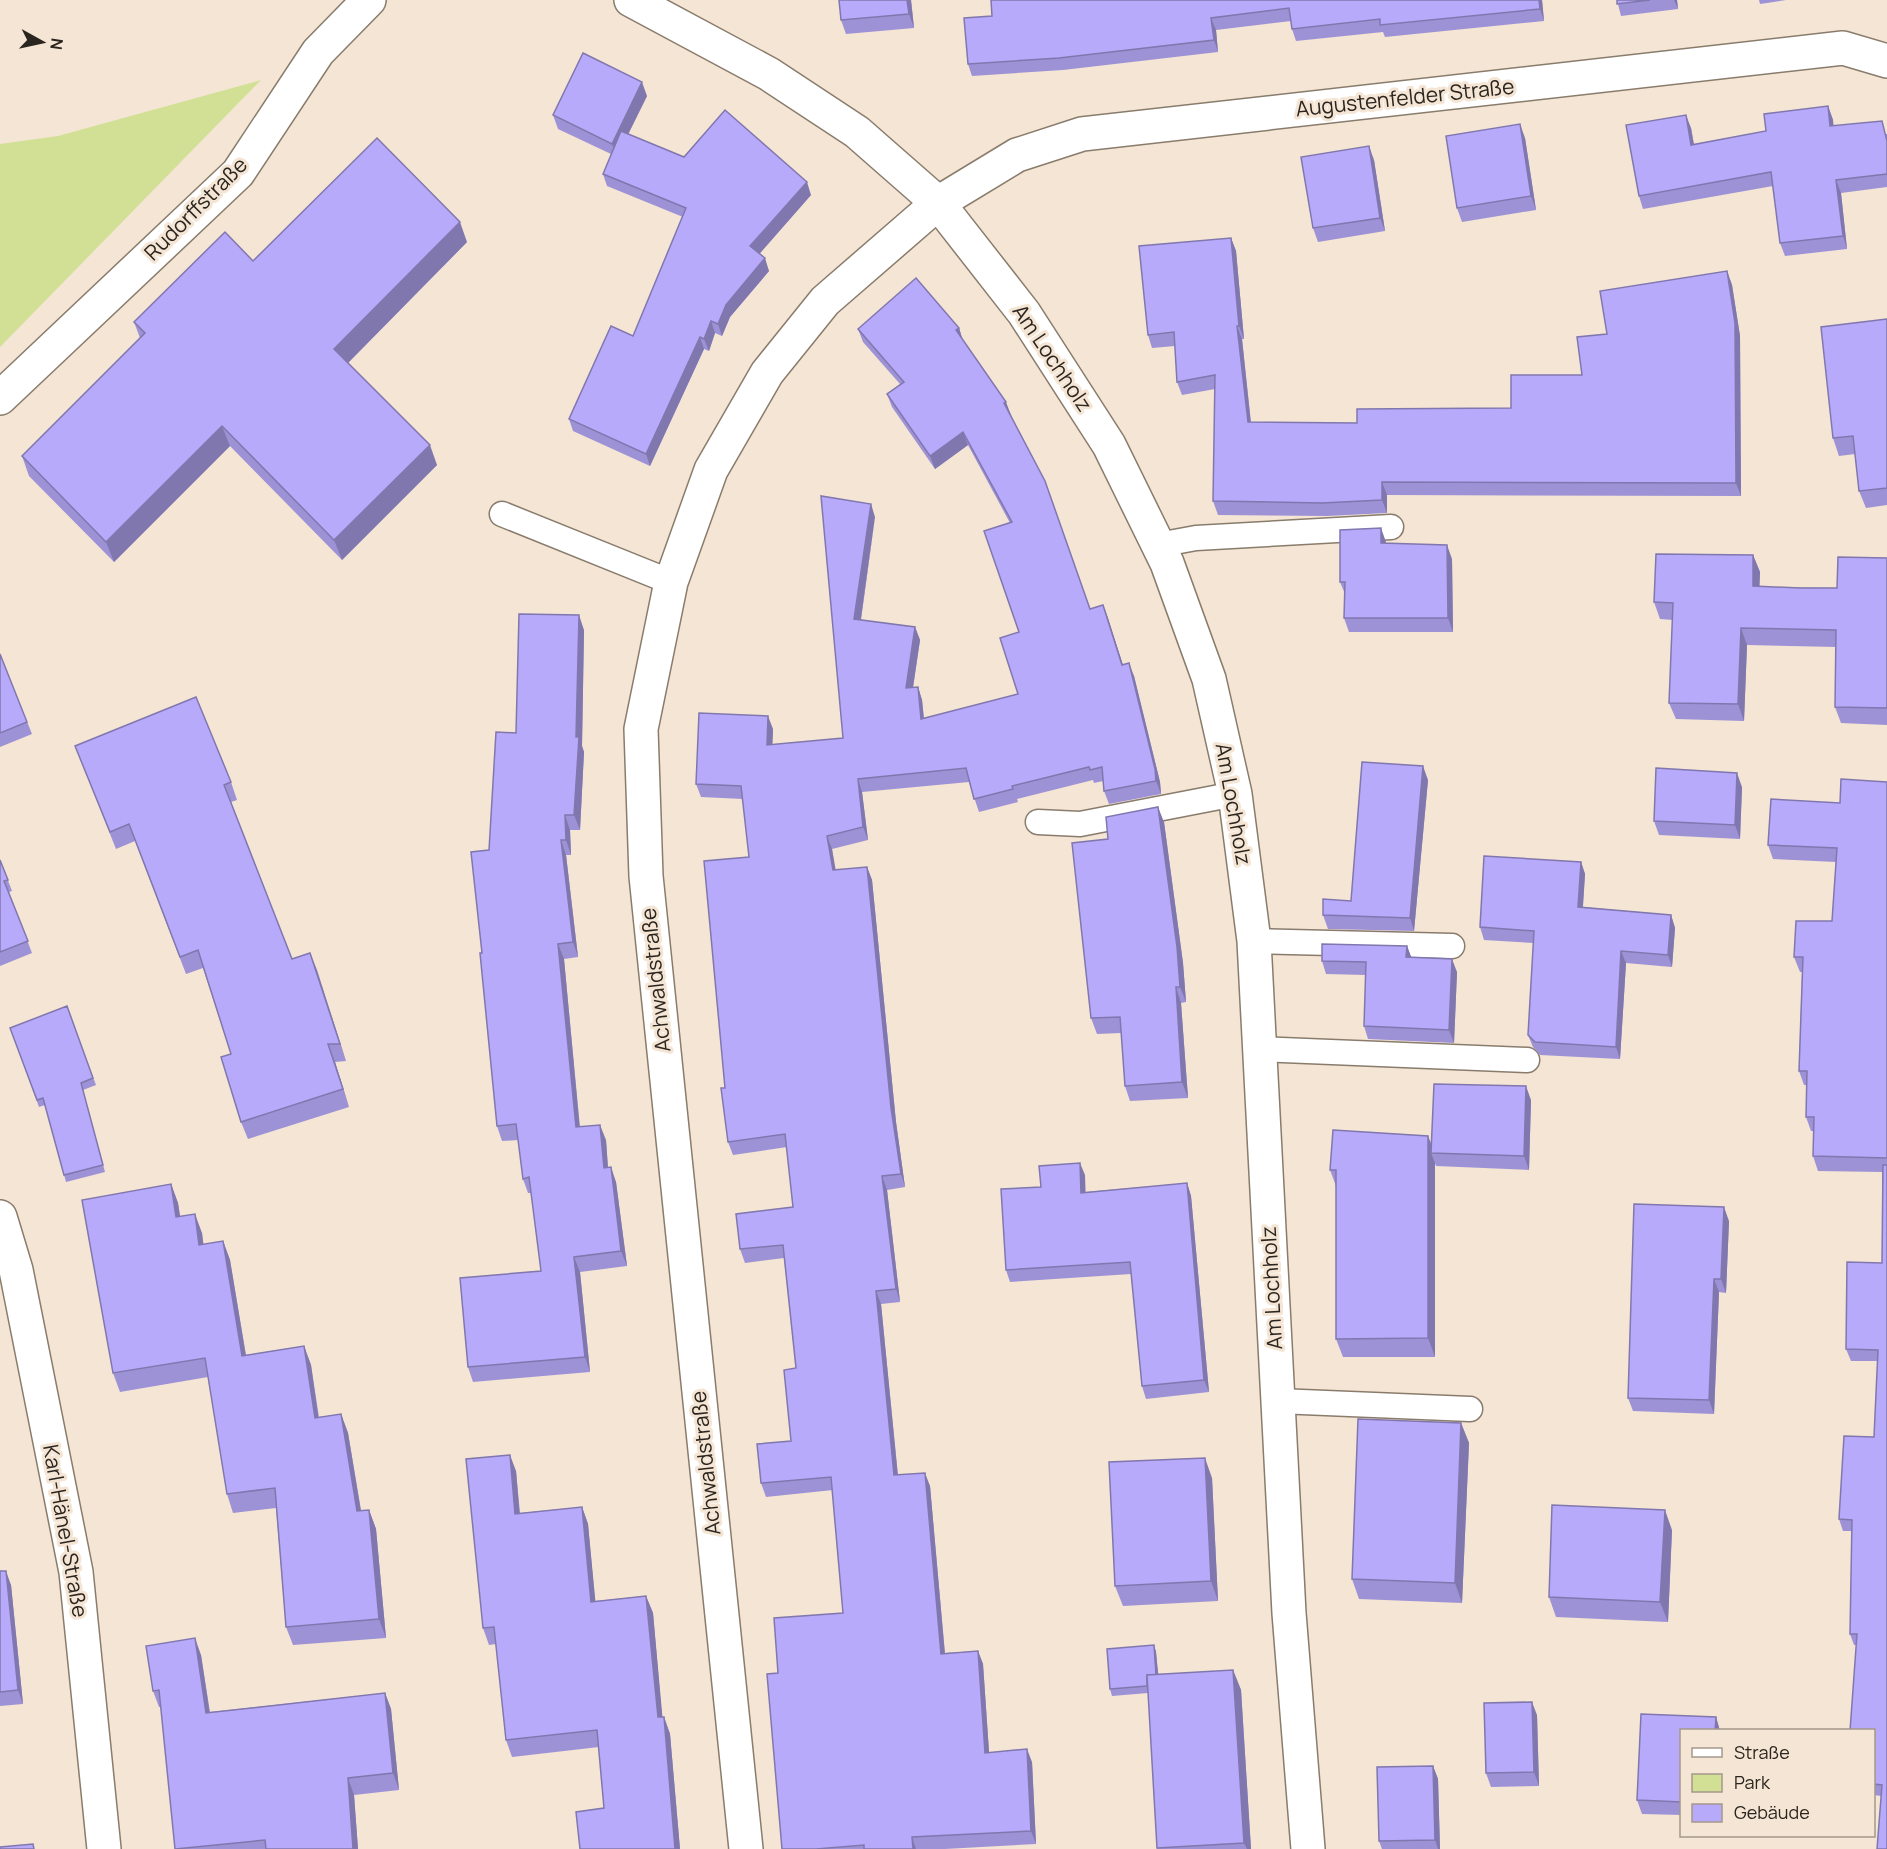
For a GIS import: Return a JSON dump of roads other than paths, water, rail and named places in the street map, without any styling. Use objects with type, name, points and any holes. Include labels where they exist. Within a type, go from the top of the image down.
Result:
[{"type":"street","name":"Rudorffstraße","points":[[0,398],[238,173],[318,52],[369,0]]},
{"type":"street","name":"Am Lochholz","points":[[631,0],[770,74],[857,132],[938,203],[1024,313],[1109,446],[1167,563],[1209,679],[1235,794],[1254,942],[1289,1613],[1308,1849]]},
{"type":"street","name":"Augustenfelder Straße","points":[[938,203],[1017,155],[1082,134],[1843,48],[1887,61]]},
{"type":"street","name":"Achwaldstraße","points":[[746,1849],[646,876],[641,729],[671,582],[711,470],[767,373],[825,300],[938,203]]},
{"type":"street","name":"Karl-Hänel-Straße","points":[[0,1217],[16,1270],[76,1572],[105,1849]]},
{"type":"lane","points":[[502,514],[671,582]]},
{"type":"lane","points":[[1158,545],[1196,538],[1391,527]]},
{"type":"lane","points":[[1038,822],[1080,824],[1235,794]]},
{"type":"lane","points":[[1254,942],[1452,946]]},
{"type":"lane","points":[[1259,1049],[1527,1060]]},
{"type":"lane","points":[[1278,1401],[1470,1409]]}]
